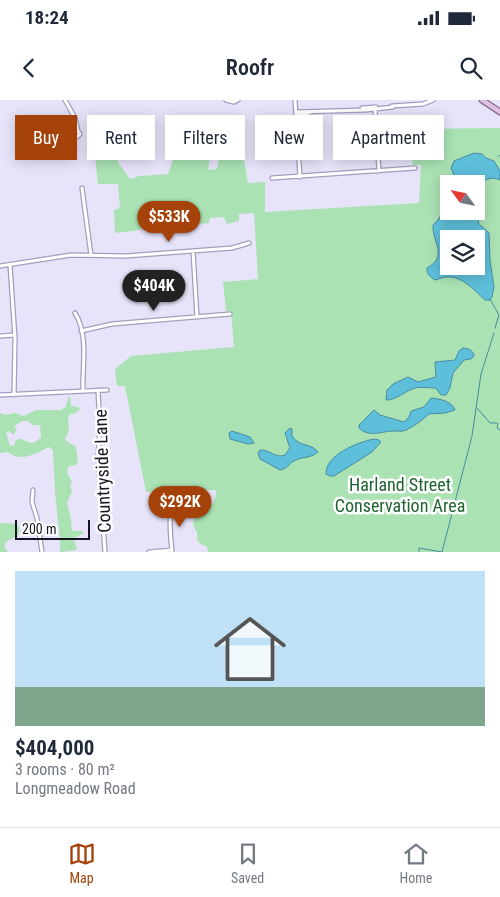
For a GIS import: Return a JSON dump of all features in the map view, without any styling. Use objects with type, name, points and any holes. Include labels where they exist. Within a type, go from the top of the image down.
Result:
[{"type":"main road","points":[[482,100],[500,112]]},
{"type":"street","points":[[65,100],[75,118],[78,131]]},
{"type":"street","points":[[227,100],[233,102],[238,100]]},
{"type":"street","points":[[295,100],[300,177]]},
{"type":"street","points":[[296,113],[393,107],[423,104],[433,100]]},
{"type":"street","points":[[375,108],[379,171]]},
{"type":"street","points":[[272,178],[415,168]]},
{"type":"street","points":[[82,188],[91,255]]},
{"type":"street","points":[[0,266],[66,255],[126,256],[234,247],[249,243]]},
{"type":"street","points":[[193,251],[197,318]]},
{"type":"street","points":[[10,264],[15,335],[14,395]]},
{"type":"street","points":[[74,313],[81,331],[84,358],[83,391]]},
{"type":"street","points":[[81,331],[112,324],[230,314]]},
{"type":"street","points":[[0,336],[15,335]]},
{"type":"street","name":"Countryside Lane","points":[[98,390],[100,430],[98,454],[105,552]]},
{"type":"street","points":[[0,395],[107,390]]},
{"type":"street","points":[[33,490],[32,502],[37,518],[42,552]]},
{"type":"street","points":[[149,552],[172,551],[171,509],[173,502],[178,498]]},
{"type":"green space","name":"Harland Street Conservation Area","points":[[500,128],[500,552],[208,552],[207,547],[197,540],[197,532],[193,525],[195,514],[213,504],[216,490],[146,492],[125,386],[117,386],[115,369],[131,356],[234,347],[231,311],[226,311],[223,282],[258,279],[254,213],[239,214],[239,221],[227,224],[224,217],[210,218],[209,223],[195,224],[194,229],[162,230],[159,221],[142,221],[140,230],[115,233],[114,210],[120,208],[118,184],[98,184],[95,160],[117,160],[130,179],[139,176],[168,174],[173,160],[209,160],[208,170],[217,169],[219,160],[244,160],[248,183],[265,182],[265,212],[419,203],[421,165],[413,165],[413,160],[444,160],[444,129]]},
{"type":"green space","points":[[68,397],[70,397],[71,406],[80,409],[76,413],[70,414],[68,420],[69,430],[65,440],[76,447],[78,461],[76,465],[69,466],[68,469],[72,482],[70,486],[72,491],[67,503],[72,531],[84,533],[74,538],[77,550],[60,552],[53,450],[49,447],[24,457],[18,457],[8,452],[0,453],[0,413],[5,415],[15,413],[24,416],[36,410],[61,410],[66,407]],"holes":[[[22,421],[28,421],[32,425],[40,425],[41,437],[32,443],[19,439],[16,440],[14,445],[10,446],[6,432],[9,431],[13,435],[17,429],[14,426]]]},
{"type":"green space","points":[[0,524],[17,524],[20,530],[17,537],[6,542],[5,546],[8,552],[0,552]]},
{"type":"water","points":[[474,153],[482,154],[494,161],[500,171],[500,180],[492,178],[485,181],[485,175],[454,175],[451,168],[454,161]]},
{"type":"water","points":[[440,216],[440,220],[478,220],[479,224],[489,233],[490,261],[494,287],[490,300],[485,300],[463,281],[453,277],[435,280],[430,277],[427,268],[434,263],[438,254],[433,231],[433,225]]},
{"type":"water","points":[[463,348],[470,350],[474,356],[471,359],[464,360],[453,373],[450,388],[446,395],[441,395],[436,388],[418,388],[412,389],[393,399],[386,400],[387,390],[393,384],[408,377],[418,382],[436,377],[435,362],[455,360],[459,351]]},
{"type":"water","points":[[431,398],[451,404],[455,410],[429,414],[415,425],[403,431],[367,433],[359,428],[359,425],[374,410],[380,415],[404,422],[409,417],[411,411],[424,407]]},
{"type":"water","points":[[290,428],[295,440],[312,447],[318,452],[312,456],[297,459],[280,470],[260,459],[258,453],[260,450],[264,450],[278,456],[285,455],[290,448],[285,433]]},
{"type":"water","points":[[232,431],[250,437],[254,443],[248,444],[230,439],[229,433]]},
{"type":"water","points":[[374,439],[381,442],[372,452],[334,476],[326,474],[327,467],[337,455],[352,446]]},
{"type":"waterway","points":[[490,299],[499,315],[495,328]]},
{"type":"waterway","points":[[419,552],[419,548],[442,552],[472,436],[481,374],[494,333]]},
{"type":"waterway","points":[[477,408],[490,423],[497,423],[497,428],[500,430]]}]
